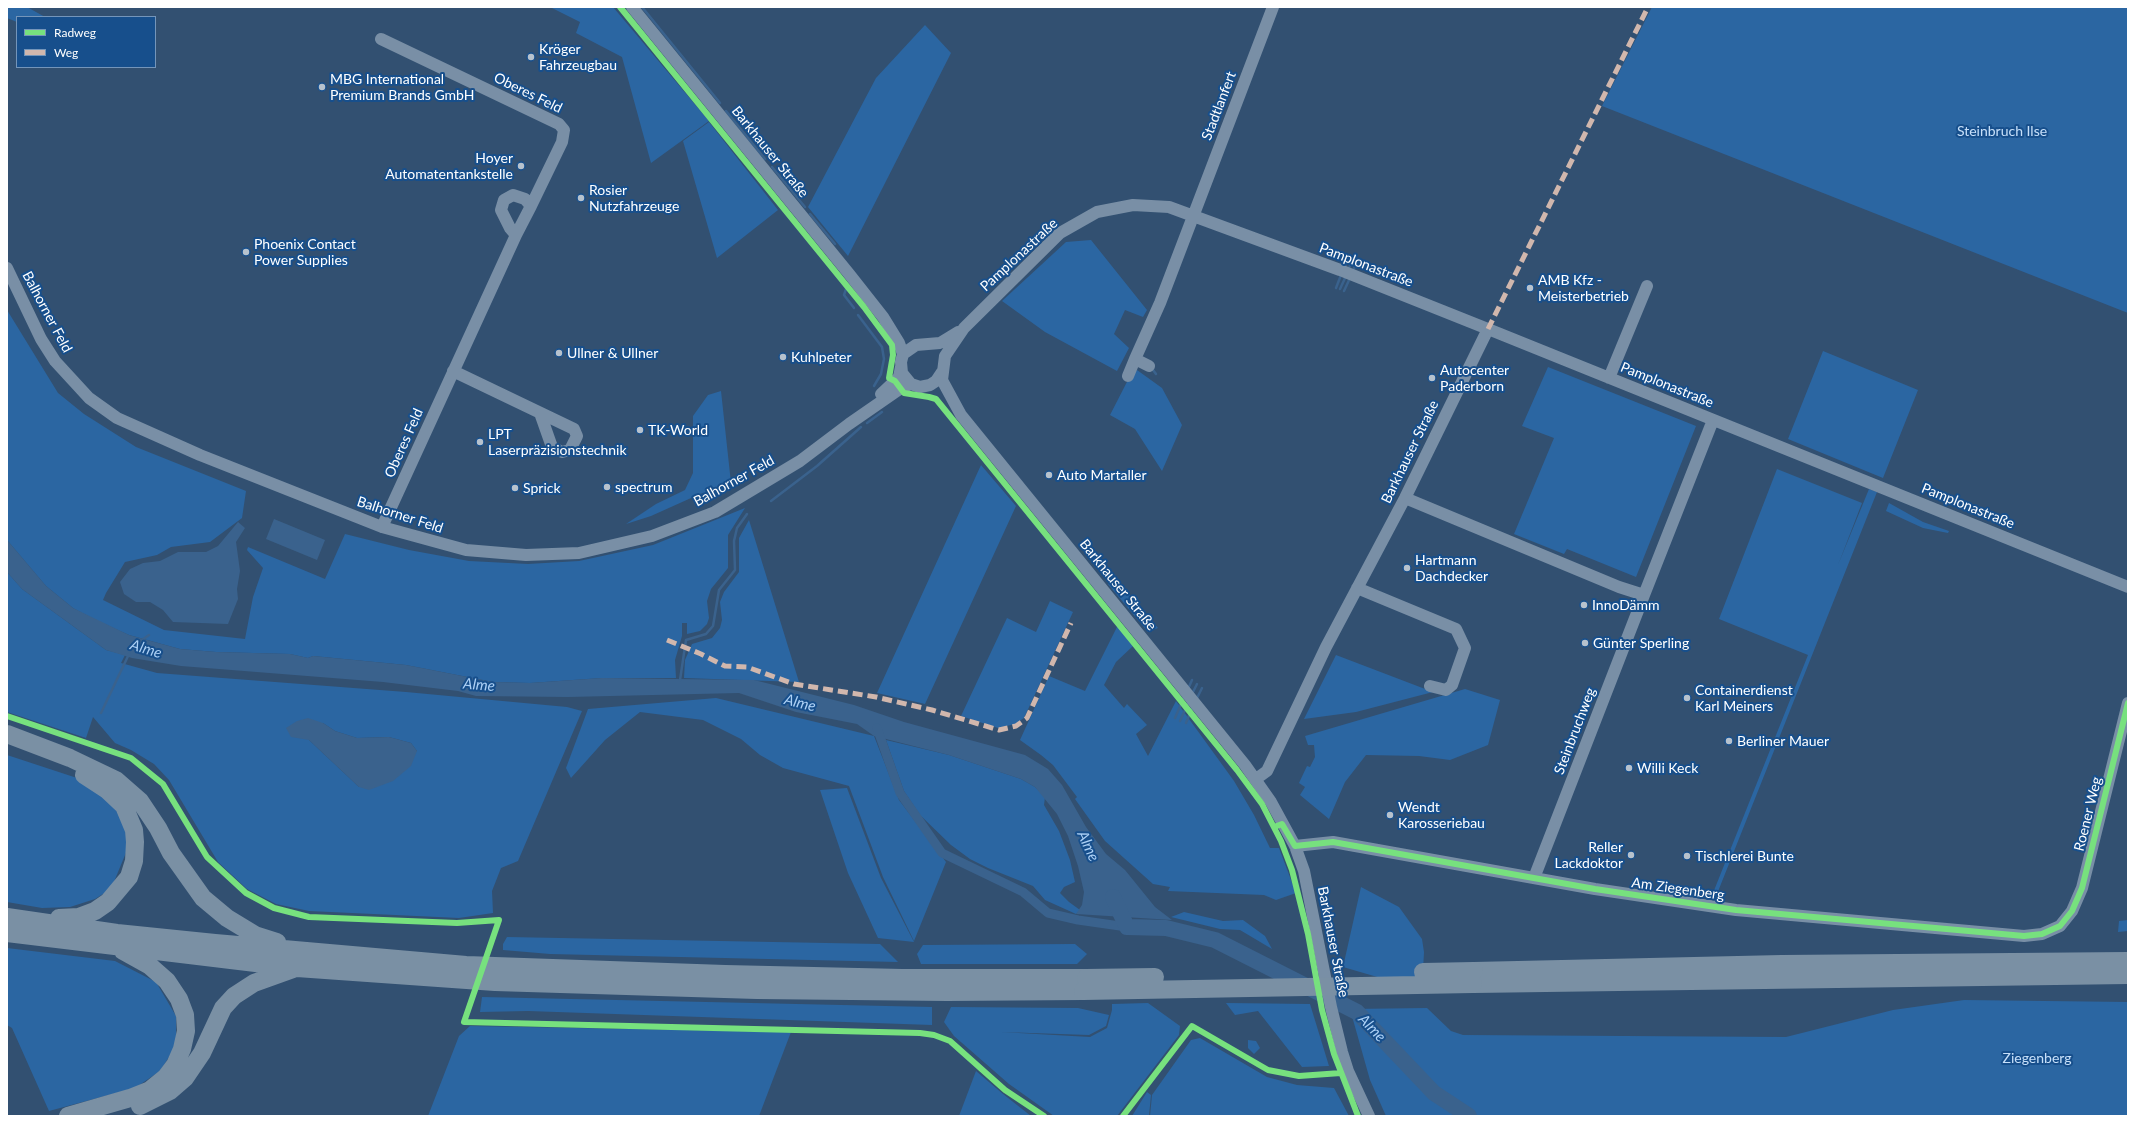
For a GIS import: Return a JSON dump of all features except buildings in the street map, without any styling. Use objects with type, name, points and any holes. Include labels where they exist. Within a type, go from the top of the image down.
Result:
[{"type":"highway","points":[[7,734],[70,758],[116,780],[140,801],[185,875],[203,898],[227,918],[255,935],[314,953]]},
{"type":"highway","points":[[7,746],[90,778],[108,790],[124,806],[134,830],[136,842],[134,861],[129,877],[112,898],[95,911],[79,917],[13,918]]},
{"type":"highway","points":[[13,918],[116,932],[314,953],[466,965],[568,970],[932,978],[1085,984]]},
{"type":"highway","points":[[7,933],[297,968],[495,982],[757,990],[947,992],[1085,984],[1474,978],[2128,975]]},
{"type":"highway","points":[[68,1116],[130,1098],[150,1090],[166,1077],[175,1065],[182,1049],[186,1031],[185,1015],[179,999],[167,981],[150,966],[115,947]]},
{"type":"highway","points":[[1474,978],[1782,964],[2128,961]]},
{"type":"highway","points":[[109,1116],[134,1109],[170,1091],[189,1072],[202,1053],[223,1008],[234,996],[254,983],[297,968]]},
{"type":"street","name":"Barkhauser Straße","points":[[632,7],[803,215],[883,317],[899,343],[903,354]]},
{"type":"street","name":"Stadtlanfert","points":[[1194,216],[1273,7]]},
{"type":"street","name":"Oberes Feld","points":[[381,39],[559,124],[564,130],[562,142],[516,235],[382,528]]},
{"type":"street","points":[[516,235],[506,222],[501,210],[502,203],[507,197],[517,195],[525,199],[531,206]]},
{"type":"street","name":"Pamplonastraße","points":[[964,328],[1060,233],[1097,212],[1133,205],[1169,207],[1488,329],[2128,587]]},
{"type":"street","points":[[1128,376],[1160,303],[1194,216]]},
{"type":"street","name":"Balhorner Feld","points":[[7,268],[41,338],[55,361],[89,398],[117,418],[166,441],[382,528],[466,550],[526,555],[579,553],[652,536],[715,512],[800,461],[901,388],[911,384]]},
{"type":"street","points":[[1609,378],[1647,286]]},
{"type":"street","name":"Barkhauser Straße","points":[[883,317],[905,338],[922,345]]},
{"type":"street","points":[[964,328],[947,351],[943,367],[936,381],[923,387],[911,384],[903,376],[901,367],[903,354],[922,345],[940,344],[964,328]]},
{"type":"street","name":"Barkhauser Straße","points":[[1256,779],[1267,771],[1326,647],[1405,498],[1488,329]]},
{"type":"street","points":[[922,345],[936,349],[943,367]]},
{"type":"street","points":[[1135,359],[1149,366]]},
{"type":"street","name":"Balhorner Feld","points":[[850,424],[856,415],[899,377],[901,367]]},
{"type":"street","name":"Barkhauser Straße","points":[[943,367],[942,380],[957,410]]},
{"type":"street","points":[[453,371],[540,413]]},
{"type":"street","name":"Barkhauser Straße","points":[[923,387],[931,388],[957,410],[1256,779],[1271,802],[1295,846],[1304,871],[1331,1007],[1348,1071],[1369,1116]]},
{"type":"street","name":"Steinbruchweg","points":[[1534,878],[1714,420]]},
{"type":"street","points":[[1405,498],[1619,587],[1644,595]]},
{"type":"street","points":[[1357,588],[1456,629],[1465,648],[1452,684],[1446,690],[1430,686]]},
{"type":"street","name":"Roener Weg","points":[[2060,926],[2072,911],[2082,888],[2125,725],[2128,703]]},
{"type":"street","name":"Am Ziegenberg","points":[[1295,846],[1333,842],[1534,878],[1736,910],[2024,936],[2042,934],[2060,926]]},
{"type":"green space","points":[[7,7],[27,7],[43,16],[16,16],[16,22],[7,18]]},
{"type":"green space","points":[[550,7],[613,7],[709,121],[651,163],[622,57],[576,33],[580,22]]},
{"type":"green space","name":"Steinbruch Ilse","points":[[1652,7],[2128,7],[2128,313],[1602,106]]},
{"type":"green space","points":[[925,25],[951,53],[848,256],[808,207],[876,78]]},
{"type":"green space","points":[[709,122],[778,210],[717,258],[683,141]]},
{"type":"green space","points":[[1091,240],[1147,310],[1143,317],[1125,310],[1114,334],[1129,348],[1117,371],[1045,332],[1002,301],[1066,242]]},
{"type":"green space","points":[[7,310],[58,393],[84,414],[136,447],[246,491],[242,518],[210,542],[171,547],[157,555],[125,562],[106,593],[103,600],[164,630],[245,639],[253,597],[263,568],[247,550],[248,547],[325,579],[345,534],[409,550],[469,561],[528,564],[579,561],[653,545],[745,508],[728,535],[728,568],[711,589],[707,601],[709,618],[707,624],[700,631],[687,634],[687,623],[682,623],[682,636],[675,660],[676,678],[602,678],[530,683],[493,682],[406,665],[313,656],[308,658],[290,654],[216,652],[180,649],[129,635],[93,619],[73,608],[46,586],[7,540]]},
{"type":"green space","points":[[1823,351],[1918,390],[1883,478],[1788,439]]},
{"type":"green space","points":[[1548,367],[1696,426],[1636,577],[1567,549],[1564,554],[1514,534],[1554,438],[1522,426]]},
{"type":"green space","points":[[1137,370],[1162,388],[1182,425],[1162,471],[1135,429],[1110,415],[1129,378]]},
{"type":"green space","points":[[721,391],[731,483],[726,487],[700,494],[651,516],[626,524],[656,504],[685,490],[693,473],[693,416],[708,395]]},
{"type":"green space","points":[[981,465],[1016,506],[925,704],[877,693]]},
{"type":"green space","points":[[1777,469],[1862,503],[1838,565],[1869,489],[1877,492],[1715,899],[1711,898],[1808,655],[1719,619]]},
{"type":"green space","points":[[1889,503],[1923,522],[1949,531],[1948,533],[1923,528],[1886,511]]},
{"type":"green space","points":[[749,520],[799,682],[684,678],[685,660],[692,644],[712,638],[720,628],[722,620],[720,602],[724,592],[739,572],[739,538]]},
{"type":"green space","points":[[7,572],[22,589],[106,650],[125,655],[121,663],[157,673],[406,692],[567,707],[582,711],[518,861],[501,868],[492,891],[493,913],[459,918],[309,911],[276,904],[247,889],[218,862],[169,780],[154,764],[131,750],[115,743],[93,717],[86,738],[7,712]],"holes":[[[323,723],[335,731],[357,738],[389,737],[411,743],[417,751],[359,787],[309,740]]]},
{"type":"green space","points":[[1113,575],[1158,628],[1148,632],[1108,584]]},
{"type":"green space","points":[[1050,601],[1073,612],[1024,718],[1015,724],[998,728],[961,716],[1007,618],[1036,632]]},
{"type":"green space","points":[[1118,625],[1133,646],[1116,662],[1104,685],[1124,708],[1127,704],[1147,725],[1136,734],[1148,756],[1176,701],[1234,781],[1254,815],[1270,848],[1279,848],[1296,893],[1276,900],[1264,895],[1168,891],[1170,887],[1153,884],[1105,841],[1075,799],[1077,797],[1053,765],[1020,740],[1049,676],[1085,691]]},
{"type":"green space","points":[[1336,655],[1433,692],[1356,712],[1304,719]]},
{"type":"green space","points":[[1465,689],[1500,700],[1488,745],[1450,760],[1419,756],[1366,755],[1345,782],[1329,819],[1300,795],[1305,787],[1299,783],[1307,766],[1310,767],[1315,757],[1314,745],[1308,745],[1305,736]]},
{"type":"green space","points":[[716,698],[874,736],[899,800],[946,862],[914,941],[883,877],[849,786],[783,768],[760,755],[741,739],[703,720],[640,712],[605,740],[571,778],[566,768],[588,709]]},
{"type":"green space","points":[[886,740],[949,755],[1021,779],[1035,787],[1045,797],[1044,805],[1059,831],[1070,860],[1075,882],[1064,887],[1060,893],[1080,910],[1076,914],[1045,900],[1033,886],[970,859],[951,845],[920,815],[904,791]]},
{"type":"green space","points":[[7,755],[77,778],[96,788],[122,817],[130,843],[111,889],[95,899],[70,907],[42,908],[7,902]]},
{"type":"green space","points":[[847,788],[881,878],[914,942],[878,938],[848,873],[820,790]]},
{"type":"green space","points":[[1361,887],[1399,907],[1422,939],[1424,952],[1422,990],[1343,967]]},
{"type":"green space","points":[[1184,912],[1223,921],[1243,920],[1265,936],[1272,949],[1240,930],[1220,929],[1171,917]]},
{"type":"green space","points":[[2128,920],[2128,931],[2118,932],[2119,921]]},
{"type":"green space","points":[[507,937],[880,944],[898,962],[550,954],[503,950],[503,944]]},
{"type":"green space","points":[[1075,944],[1087,954],[1077,964],[921,964],[917,954],[923,945]]},
{"type":"green space","points":[[7,948],[115,961],[156,982],[176,1016],[176,1046],[160,1071],[135,1088],[49,1111],[12,1028],[7,1025]]},
{"type":"green space","points":[[482,997],[932,1007],[932,1025],[528,1011],[480,1012]]},
{"type":"green space","name":"Ziegenberg","points":[[1964,1000],[2128,1002],[2128,1116],[1386,1116],[1370,1080],[1350,1009],[1427,1008],[1451,1031],[1463,1035],[1786,1037],[1893,1010]]},
{"type":"green space","points":[[1148,1003],[1180,1026],[1179,1035],[1117,1116],[1054,1116],[1009,1084],[954,1036],[944,1022],[951,1007],[1078,1008],[1109,1015],[1106,1026],[1089,1035],[1001,1032],[1090,1037],[1107,1028],[1112,1010],[1112,1004]]},
{"type":"green space","points":[[1226,1003],[1310,1004],[1329,1066],[1302,1067],[1258,1011],[1235,1015]]},
{"type":"green space","points":[[470,1026],[791,1032],[759,1116],[428,1116],[459,1036]]},
{"type":"green space","points":[[1200,1038],[1267,1077],[1297,1085],[1334,1088],[1349,1116],[1150,1116],[1152,1095],[1191,1040]]},
{"type":"green space","points":[[1248,1040],[1256,1041],[1260,1048],[1254,1054],[1248,1048]]},
{"type":"green space","points":[[976,1071],[1003,1094],[1031,1116],[959,1116]]},
{"type":"green space","points":[[1147,1092],[1151,1095],[1149,1116],[1132,1116]]},
{"type":"water","points":[[274,519],[325,540],[317,560],[266,539]]},
{"type":"water","points":[[238,522],[245,528],[236,542],[240,571],[237,589],[238,599],[228,624],[173,622],[163,610],[150,602],[136,602],[124,594],[120,582],[130,569],[143,563],[160,561],[178,552],[206,552],[218,546]]},
{"type":"water","points":[[7,540],[46,586],[73,608],[129,635],[180,649],[216,652],[290,654],[308,658],[313,656],[406,665],[493,682],[530,683],[602,678],[754,680],[854,705],[904,722],[1025,755],[1048,769],[1062,785],[1086,827],[1106,854],[1125,870],[1155,907],[1172,920],[1076,914],[1082,905],[1084,892],[1078,866],[1068,836],[1057,814],[1035,787],[1021,779],[949,755],[874,736],[857,724],[796,712],[739,693],[568,697],[476,696],[458,691],[383,682],[181,666],[132,658],[106,650],[22,589],[7,572]]},
{"type":"water","points":[[308,718],[323,723],[335,731],[357,738],[389,737],[411,743],[417,751],[411,766],[393,781],[369,790],[359,787],[309,740],[291,737],[286,728],[297,721]]},
{"type":"waterway","points":[[642,7],[720,103]]},
{"type":"waterway","points":[[726,111],[765,159]]},
{"type":"waterway","points":[[772,167],[805,207]]},
{"type":"waterway","points":[[810,214],[835,244]]},
{"type":"waterway","points":[[1344,269],[1348,258]]},
{"type":"waterway","points":[[1348,270],[1353,259]]},
{"type":"waterway","points":[[1353,271],[1357,261]]},
{"type":"waterway","points":[[1336,288],[1341,275]]},
{"type":"waterway","points":[[1340,289],[1346,276]]},
{"type":"waterway","points":[[1344,291],[1350,278]]},
{"type":"waterway","points":[[846,289],[844,295],[854,308]]},
{"type":"waterway","points":[[858,315],[882,347],[884,359],[881,374],[874,386]]},
{"type":"waterway","points":[[1153,370],[1156,374]]},
{"type":"waterway","points":[[867,423],[882,412]]},
{"type":"waterway","points":[[771,501],[817,466],[861,427]]},
{"type":"waterway","points":[[680,680],[686,640],[706,634],[713,626],[719,590],[735,570],[734,541],[737,528],[747,514]]},
{"type":"waterway","points":[[142,640],[149,635]]},
{"type":"waterway","points":[[101,713],[129,654]]},
{"type":"waterway","points":[[1188,689],[1192,680]]},
{"type":"waterway","points":[[1192,694],[1197,684]]},
{"type":"waterway","points":[[1197,698],[1202,688]]},
{"type":"waterway","points":[[1175,718],[1184,697]]},
{"type":"waterway","points":[[1180,721],[1189,701]]},
{"type":"waterway","points":[[1186,723],[1193,706]]},
{"type":"waterway","points":[[877,728],[900,793],[942,853],[1023,892],[1048,913],[1078,920],[1127,927]]},
{"type":"waterway","name":"Alme","points":[[1113,897],[1127,927],[1166,928],[1215,940],[1357,1012],[1434,1093],[1469,1116]]},
{"type":"marked path","points":[[1488,329],[1648,7]]},
{"type":"marked path","points":[[667,640],[725,666],[747,667],[794,684],[876,697],[932,710],[999,730],[1016,726],[1027,718],[1071,623]]},
{"type":"cycle path","points":[[620,7],[864,307],[892,345],[893,355],[889,378],[895,381],[904,393],[936,399],[1237,770],[1262,804],[1281,841],[1292,870],[1308,934],[1322,1010],[1334,1054],[1358,1116]]},
{"type":"cycle path","points":[[1274,827],[1282,824],[1295,846],[1333,842],[1595,889],[1736,910],[2024,936],[2042,934],[2060,926],[2072,911],[2082,888],[2128,703]]},
{"type":"cycle path","points":[[7,716],[131,758],[163,784],[207,857],[246,893],[274,908],[309,917],[457,923],[499,920],[464,1022],[920,1033],[934,1035],[950,1041],[1005,1090],[1044,1116]]},
{"type":"cycle path","points":[[1123,1116],[1192,1026],[1268,1070],[1299,1076],[1341,1073]]},
{"type":"place","name":"Kröger Fahrzeugbau","points":[[531,57]]},
{"type":"place","name":"MBG International Premium Brands GmbH","points":[[322,87]]},
{"type":"place","name":"Hoyer Automatentankstelle","points":[[521,166]]},
{"type":"place","name":"Rosier Nutzfahrzeuge","points":[[581,198]]},
{"type":"place","name":"Phoenix Contact Power Supplies","points":[[246,252]]},
{"type":"place","name":"AMB Kfz - Meisterbetrieb","points":[[1530,288]]},
{"type":"place","name":"Ullner & Ullner","points":[[559,353]]},
{"type":"place","name":"Kuhlpeter","points":[[783,357]]},
{"type":"place","name":"Autocenter Paderborn","points":[[1432,378]]},
{"type":"place","name":"TK-World","points":[[640,430]]},
{"type":"place","name":"LPT Laserpräzisionstechnik","points":[[480,442]]},
{"type":"place","name":"Auto Martaller","points":[[1049,475]]},
{"type":"place","name":"spectrum","points":[[607,487]]},
{"type":"place","name":"Sprick","points":[[515,488]]},
{"type":"place","name":"Hartmann Dachdecker","points":[[1407,568]]},
{"type":"place","name":"InnoDämm","points":[[1584,605]]},
{"type":"place","name":"Günter Sperling","points":[[1585,643]]},
{"type":"place","name":"Containerdienst Karl Meiners","points":[[1687,698]]},
{"type":"place","name":"Berliner Mauer","points":[[1729,741]]},
{"type":"place","name":"Willi Keck","points":[[1629,768]]},
{"type":"place","name":"Wendt Karosseriebau","points":[[1390,815]]},
{"type":"place","name":"Reller Lackdoktor","points":[[1631,855]]},
{"type":"place","name":"Tischlerei Bunte","points":[[1687,856]]}]
